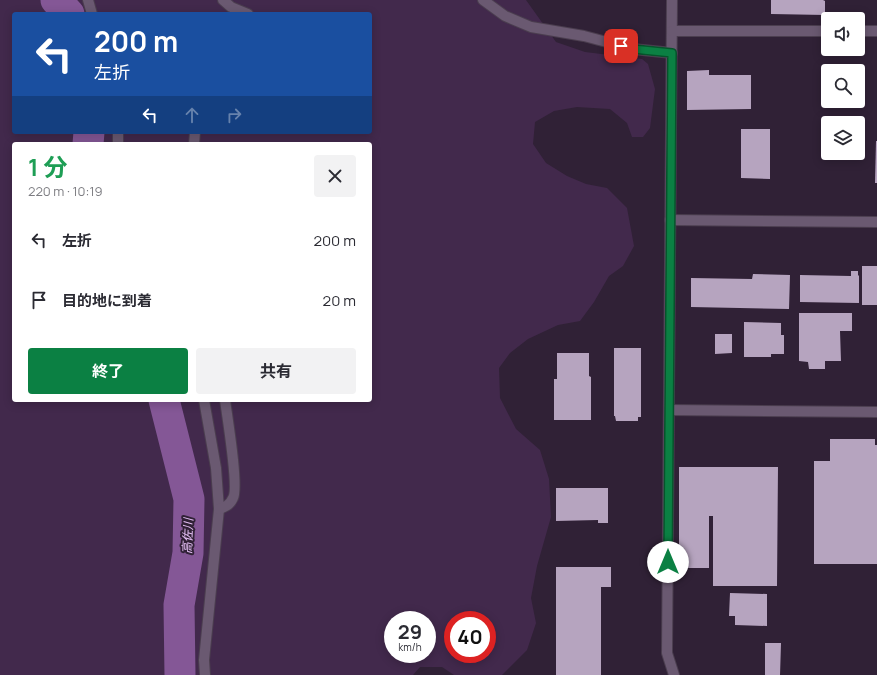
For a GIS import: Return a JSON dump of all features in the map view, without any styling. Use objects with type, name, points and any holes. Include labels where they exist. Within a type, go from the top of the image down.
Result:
[{"type":"street","points":[[88,0],[91,12]]},
{"type":"street","points":[[224,0],[231,7],[243,12]]},
{"type":"street","points":[[483,0],[505,16],[531,27],[584,36],[633,49],[672,53]]},
{"type":"street","points":[[672,0],[667,653],[674,675]]},
{"type":"street","points":[[672,30],[821,31]]},
{"type":"street","points":[[865,31],[877,31]]},
{"type":"street","points":[[670,220],[877,222]]},
{"type":"street","points":[[204,402],[216,468],[219,509],[204,660],[205,675]]},
{"type":"street","points":[[219,509],[228,505],[234,497],[234,481],[225,402]]},
{"type":"street","points":[[669,410],[877,412]]},
{"type":"shaded area","points":[[0,0],[526,0],[556,42],[585,52],[642,59],[648,64],[655,89],[650,128],[643,137],[632,137],[627,123],[610,109],[577,107],[554,111],[535,122],[533,144],[546,163],[567,176],[586,184],[607,188],[627,208],[634,246],[623,266],[609,276],[594,302],[580,321],[558,325],[528,339],[510,353],[499,368],[500,398],[516,429],[540,450],[549,479],[551,517],[537,566],[531,598],[536,623],[527,650],[502,675],[454,675],[442,667],[420,667],[413,675],[0,675]]},
{"type":"building","points":[[771,0],[825,1],[825,12],[821,12],[821,15],[771,14]]},
{"type":"building","points":[[709,70],[709,75],[751,75],[751,109],[687,110],[687,71]]},
{"type":"building","points":[[741,129],[770,129],[770,179],[741,178]]},
{"type":"building","points":[[876,141],[877,183],[875,183]]},
{"type":"building","points":[[862,266],[877,266],[877,305],[862,305]]},
{"type":"building","points":[[851,271],[858,271],[859,303],[800,302],[800,275],[851,276]]},
{"type":"building","points":[[753,274],[790,275],[789,309],[691,307],[691,278],[752,279]]},
{"type":"building","points":[[799,313],[852,313],[852,331],[840,331],[841,361],[825,361],[825,369],[809,369],[808,362],[799,361]]},
{"type":"building","points":[[744,322],[781,323],[781,335],[784,335],[784,354],[771,354],[771,357],[744,357]]},
{"type":"building","points":[[715,334],[732,334],[732,353],[715,354]]},
{"type":"building","points":[[614,348],[641,348],[641,417],[638,417],[638,421],[616,421],[614,416]]},
{"type":"building","points":[[557,353],[589,353],[589,376],[591,377],[591,420],[554,420],[554,379],[557,379]]},
{"type":"building","points":[[830,439],[875,439],[875,445],[877,445],[877,564],[814,564],[814,461],[830,461]]},
{"type":"building","points":[[679,467],[778,467],[777,586],[713,586],[713,516],[709,516],[709,568],[679,568]]},
{"type":"building","points":[[556,488],[608,488],[608,523],[598,523],[598,520],[556,521]]},
{"type":"building","points":[[556,567],[611,567],[611,587],[601,587],[601,675],[556,675]]},
{"type":"building","points":[[730,593],[767,594],[767,626],[735,625],[735,616],[729,616]]},
{"type":"building","points":[[765,643],[781,643],[780,675],[765,675]]},
{"type":"waterway","name":"高佐川","points":[[56,0],[67,12]]},
{"type":"waterway","name":"高佐川","points":[[88,142],[89,134]]},
{"type":"waterway","name":"高佐川","points":[[165,402],[189,499],[188,553],[179,605],[180,675]]},
{"type":"route","points":[[621,46],[633,49],[672,53],[668,562]]}]
